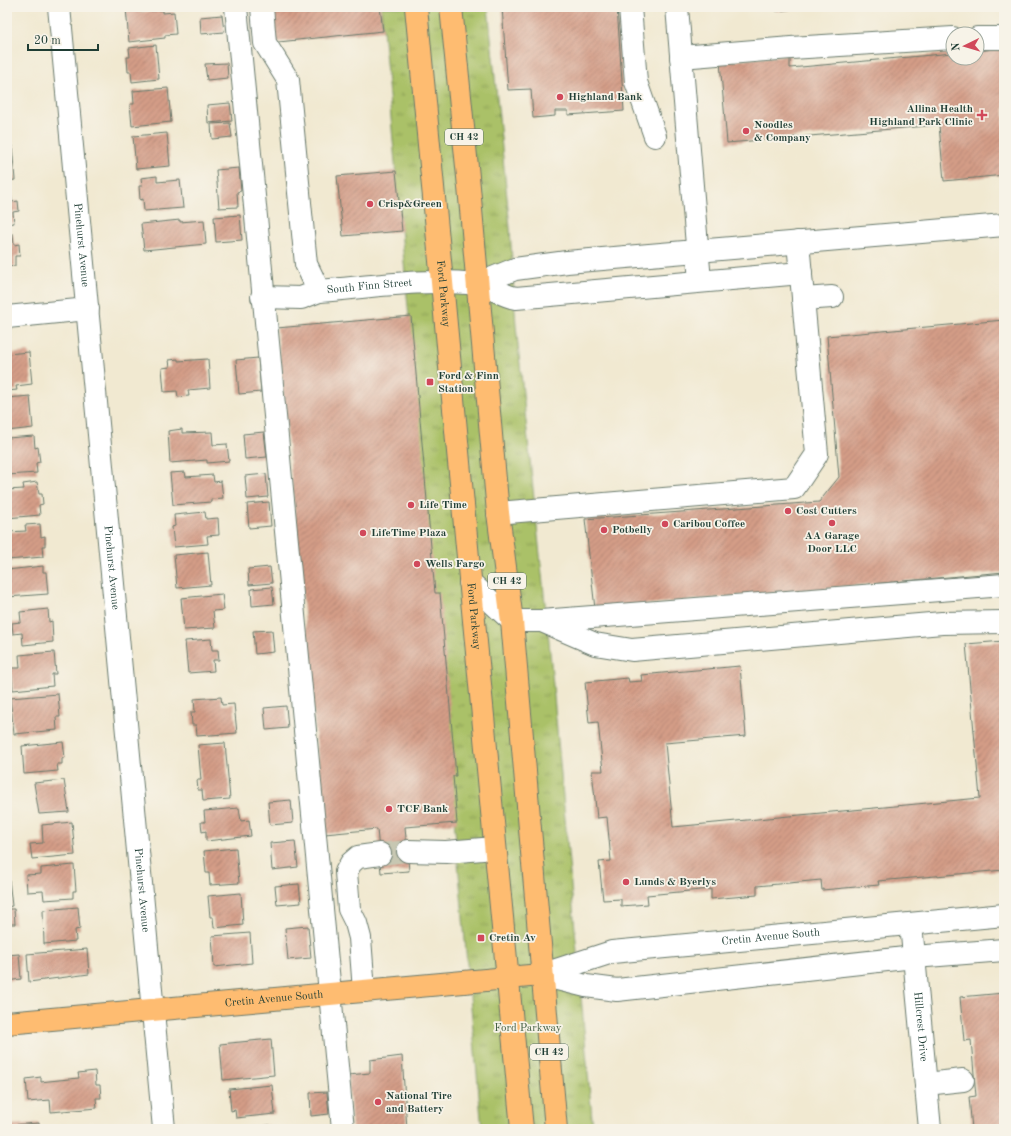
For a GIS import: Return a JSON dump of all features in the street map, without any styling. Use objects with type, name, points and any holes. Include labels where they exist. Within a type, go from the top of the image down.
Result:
[{"type":"main road","name":"Ford Parkway","points":[[416,7],[444,282],[470,582],[522,1129]]},
{"type":"main road","name":"CH 42","points":[[451,7],[478,284],[498,513],[512,621],[556,1129]]},
{"type":"main road","name":"Cretin Avenue South","points":[[7,1024],[542,975]]},
{"type":"street","name":"Pinehurst Avenue","points":[[60,7],[164,1129]]},
{"type":"street","points":[[236,7],[262,297],[343,1129]]},
{"type":"street","points":[[262,7],[265,43],[288,80],[306,264],[319,291]]},
{"type":"street","points":[[630,7],[636,82],[655,136]]},
{"type":"street","points":[[677,7],[700,282]]},
{"type":"street","points":[[681,57],[791,48],[945,38]]},
{"type":"street","points":[[985,38],[1004,38]]},
{"type":"street","points":[[478,284],[515,269],[567,262],[1004,225]]},
{"type":"street","points":[[498,513],[794,488],[817,454],[798,242]]},
{"type":"street","points":[[478,284],[507,296],[516,298],[801,273]]},
{"type":"street","name":"South Finn Street","points":[[262,297],[301,298],[319,291],[444,282],[478,284]]},
{"type":"street","points":[[803,299],[832,297]]},
{"type":"street","points":[[7,317],[88,309]]},
{"type":"street","points":[[470,582],[512,621],[541,621],[1004,585]]},
{"type":"street","points":[[541,621],[595,644],[632,650],[942,623],[997,622]]},
{"type":"street","points":[[408,851],[446,852],[495,848]]},
{"type":"street","points":[[364,991],[360,938],[356,923],[349,909],[346,872],[351,863],[358,857],[380,854]]},
{"type":"street","name":"Cretin Avenue South","points":[[542,975],[612,952],[1004,915]]},
{"type":"street","name":"Hillcrest Drive","points":[[911,924],[930,1129]]},
{"type":"street","name":"Cretin Avenue South","points":[[542,975],[586,986],[617,990],[914,957],[1004,950]]},
{"type":"street","points":[[926,1084],[962,1080]]},
{"type":"green space","name":"Ford Parkway","points":[[381,7],[488,7],[510,228],[516,326],[549,641],[593,1129],[482,1129]]},
{"type":"building","points":[[139,7],[140,12],[163,10],[163,13],[174,12],[176,34],[165,35],[165,38],[129,42],[126,8]]},
{"type":"building","points":[[266,7],[380,7],[383,31],[269,43]]},
{"type":"building","points":[[502,7],[617,7],[624,111],[568,115],[568,111],[555,111],[555,116],[533,118],[531,89],[508,90]]},
{"type":"building","points":[[775,7],[805,7],[805,8],[776,11]]},
{"type":"building","points":[[222,15],[224,32],[201,34],[200,17]]},
{"type":"building","points":[[156,45],[159,79],[132,82],[131,72],[128,72],[127,57],[130,57],[129,48]]},
{"type":"building","points":[[1004,48],[1004,175],[944,181],[939,125],[727,143],[720,62],[790,55],[790,68],[945,54],[945,66],[985,66],[985,50]]},
{"type":"building","points":[[227,63],[228,78],[207,80],[205,64]]},
{"type":"building","points":[[168,88],[171,122],[132,126],[130,104],[134,104],[133,91]]},
{"type":"building","points":[[230,103],[232,121],[208,123],[207,105]]},
{"type":"building","points":[[230,123],[232,137],[212,139],[211,124]]},
{"type":"building","points":[[167,133],[170,166],[136,169],[133,136]]},
{"type":"building","points":[[7,146],[12,146],[15,180],[7,181]]},
{"type":"building","points":[[239,168],[241,191],[237,192],[238,207],[219,208],[216,170]]},
{"type":"building","name":"Crisp&Green","points":[[396,171],[402,231],[343,236],[337,176]]},
{"type":"building","points":[[157,176],[157,182],[180,180],[183,208],[144,211],[143,199],[140,200],[139,186],[142,186],[141,178]]},
{"type":"building","points":[[7,191],[11,191],[12,202],[18,201],[19,211],[13,212],[14,223],[7,224]]},
{"type":"building","points":[[240,215],[242,240],[216,242],[214,217]]},
{"type":"building","points":[[180,220],[180,222],[204,220],[206,244],[144,250],[141,224]]},
{"type":"building","points":[[13,234],[14,245],[19,244],[20,256],[15,256],[15,266],[7,267],[7,235]]},
{"type":"building","points":[[411,316],[435,593],[440,593],[456,776],[453,776],[457,823],[405,827],[409,871],[381,873],[377,829],[325,834],[277,328]]},
{"type":"building","points":[[1004,320],[1004,572],[595,609],[585,519],[819,502],[839,477],[827,336]]},
{"type":"building","points":[[29,352],[32,384],[16,386],[17,390],[7,391],[7,354]]},
{"type":"building","points":[[258,358],[261,392],[239,394],[236,360]]},
{"type":"building","points":[[178,359],[178,361],[208,359],[210,388],[188,390],[189,396],[178,397],[177,391],[164,392],[162,368],[170,367],[169,360]]},
{"type":"building","points":[[30,396],[33,428],[7,431],[7,398]]},
{"type":"building","points":[[182,429],[182,433],[212,432],[213,445],[227,444],[229,461],[207,463],[207,460],[170,463],[168,431]]},
{"type":"building","points":[[264,432],[267,457],[245,459],[243,434]]},
{"type":"building","points":[[34,436],[35,448],[38,447],[40,462],[36,463],[37,473],[7,475],[7,438]]},
{"type":"building","points":[[185,472],[186,477],[213,475],[214,482],[221,481],[223,498],[211,499],[211,502],[173,505],[170,473]]},
{"type":"building","points":[[266,474],[268,497],[247,499],[245,476]]},
{"type":"building","points":[[37,482],[39,494],[42,494],[43,504],[39,505],[40,515],[7,518],[7,490],[24,489],[23,484]]},
{"type":"building","points":[[269,502],[271,526],[249,528],[247,504]]},
{"type":"building","points":[[205,512],[206,519],[218,518],[219,535],[207,536],[208,544],[174,547],[172,527],[175,526],[174,515]]},
{"type":"building","points":[[40,524],[41,537],[45,536],[45,546],[42,546],[43,557],[7,560],[7,532],[26,531],[25,525]]},
{"type":"building","points":[[208,552],[211,585],[177,588],[174,555]]},
{"type":"building","points":[[43,566],[43,572],[46,572],[48,594],[7,597],[7,570]]},
{"type":"building","points":[[270,567],[272,583],[249,585],[248,569]]},
{"type":"building","points":[[272,587],[274,604],[252,606],[251,589]]},
{"type":"building","points":[[222,594],[224,610],[213,611],[215,628],[184,630],[181,598]]},
{"type":"building","points":[[48,609],[49,622],[52,621],[53,642],[23,645],[22,633],[13,634],[12,623],[21,622],[20,612]]},
{"type":"building","points":[[272,630],[274,652],[255,654],[253,631]]},
{"type":"building","points":[[211,639],[212,650],[218,650],[219,660],[213,660],[214,671],[188,673],[185,641]]},
{"type":"building","points":[[1004,641],[1004,870],[878,881],[879,885],[822,890],[821,880],[757,886],[757,895],[711,899],[711,889],[647,895],[648,904],[621,906],[621,899],[603,900],[599,862],[611,861],[607,817],[597,818],[592,771],[603,771],[598,722],[589,723],[585,682],[628,678],[629,682],[642,681],[641,675],[740,666],[746,736],[665,743],[673,827],[980,798],[966,644]]},
{"type":"building","points":[[54,652],[56,674],[52,674],[53,686],[13,690],[11,668],[20,668],[19,655]]},
{"type":"building","points":[[58,694],[60,717],[56,717],[57,730],[14,734],[10,698]]},
{"type":"building","points":[[221,697],[222,705],[234,704],[237,733],[197,736],[196,725],[192,725],[191,712],[195,712],[194,699]]},
{"type":"building","points":[[286,706],[288,728],[266,730],[264,708]]},
{"type":"building","points":[[63,742],[65,758],[62,758],[62,764],[57,764],[58,771],[24,774],[22,746]]},
{"type":"building","points":[[225,743],[230,799],[203,801],[202,790],[198,790],[197,780],[201,780],[198,745]]},
{"type":"building","points":[[64,780],[69,812],[39,814],[34,783]]},
{"type":"building","points":[[291,800],[293,823],[270,825],[268,802]]},
{"type":"building","points":[[239,808],[241,821],[249,820],[251,836],[206,841],[206,831],[202,832],[201,822],[205,822],[204,811]]},
{"type":"building","points":[[72,822],[75,855],[32,859],[30,844],[43,843],[42,825]]},
{"type":"building","points":[[295,841],[298,867],[272,870],[270,843]]},
{"type":"building","points":[[236,848],[239,883],[210,885],[209,873],[206,873],[204,851]]},
{"type":"building","points":[[74,865],[76,891],[73,891],[73,898],[44,900],[43,891],[27,892],[26,875],[41,874],[41,868]]},
{"type":"building","points":[[9,879],[12,906],[7,907],[7,880]]},
{"type":"building","points":[[299,884],[301,903],[277,905],[275,886]]},
{"type":"building","points":[[241,893],[243,925],[214,928],[213,917],[210,917],[208,896]]},
{"type":"building","points":[[78,907],[80,929],[75,930],[76,941],[44,944],[43,910]]},
{"type":"building","points":[[7,909],[14,909],[15,924],[7,924]]},
{"type":"building","points":[[308,926],[311,958],[288,960],[285,928]]},
{"type":"building","points":[[250,933],[252,963],[214,967],[212,936]]},
{"type":"building","points":[[87,949],[89,974],[29,982],[27,954]]},
{"type":"building","points":[[19,954],[21,979],[7,981],[7,955]]},
{"type":"building","points":[[1004,993],[1004,1129],[972,1129],[969,1097],[976,1096],[971,1040],[964,1041],[960,997]]},
{"type":"building","points":[[271,1039],[274,1075],[223,1080],[220,1044]]},
{"type":"building","name":"National Tire and Battery","points":[[402,1056],[407,1129],[352,1129],[348,1075],[370,1073],[370,1060]]},
{"type":"building","points":[[95,1071],[96,1085],[100,1085],[101,1098],[96,1098],[97,1108],[51,1112],[50,1100],[28,1102],[26,1079],[41,1077],[41,1082],[79,1078],[78,1073]]},
{"type":"building","points":[[272,1085],[275,1114],[236,1118],[235,1110],[231,1111],[229,1089]]},
{"type":"building","points":[[327,1092],[329,1114],[311,1116],[310,1093]]},
{"type":"building","points":[[39,1123],[39,1129],[11,1129],[11,1125]]},
{"type":"building","points":[[270,1125],[270,1129],[238,1129],[238,1128]]},
{"type":"building","points":[[329,1126],[329,1129],[305,1128]]},
{"type":"tunnel","points":[[380,854],[408,851]]},
{"type":"place","name":"Highland Bank","points":[[560,97]]},
{"type":"place","name":"Allina Health Highland Park Clinic","points":[[982,115]]},
{"type":"place","name":"Noodles & Company","points":[[746,131]]},
{"type":"place","name":"Crisp&Green","points":[[370,204]]},
{"type":"place","name":"Ford & Finn Station","points":[[430,382]]},
{"type":"place","name":"Life Time","points":[[411,505]]},
{"type":"place","name":"Cost Cutters","points":[[788,511]]},
{"type":"place","name":"AA Garage Door LLC","points":[[832,523]]},
{"type":"place","name":"Caribou Coffee","points":[[665,524]]},
{"type":"place","name":"Potbelly","points":[[604,530]]},
{"type":"place","name":"LifeTime Plaza","points":[[363,533]]},
{"type":"place","name":"Wells Fargo","points":[[417,564]]},
{"type":"place","name":"TCF Bank","points":[[389,809]]},
{"type":"place","name":"Lunds & Byerlys","points":[[626,882]]},
{"type":"place","name":"Cretin Av","points":[[481,938]]},
{"type":"place","name":"National Tire and Battery","points":[[378,1102]]}]
